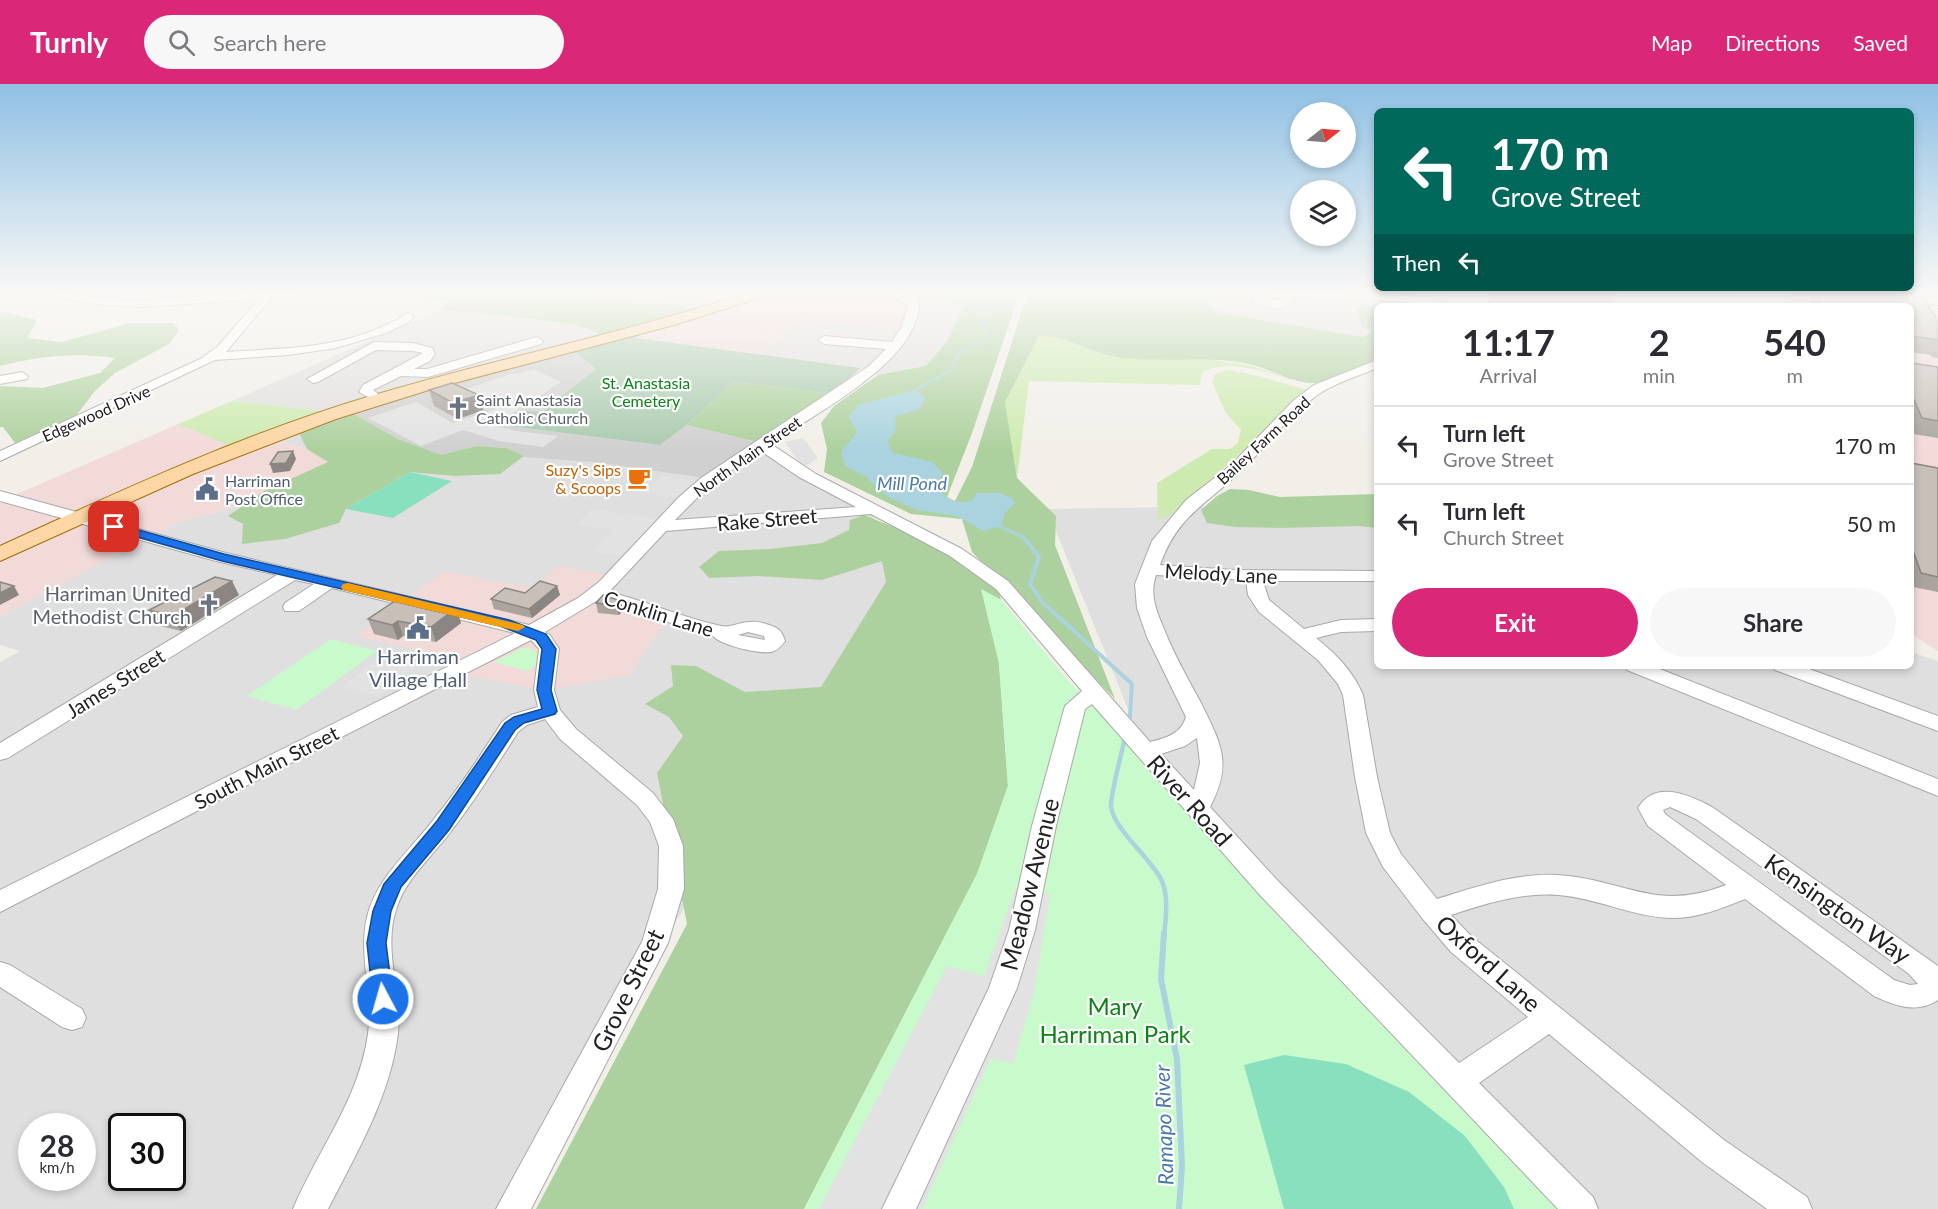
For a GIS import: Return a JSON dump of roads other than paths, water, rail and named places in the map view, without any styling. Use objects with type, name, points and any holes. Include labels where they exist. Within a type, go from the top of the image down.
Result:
[{"type":"main road","points":[[0,554],[236,449],[378,399],[460,375],[582,344]]},
{"type":"street","name":"Edgewood Drive","points":[[0,457],[160,384],[214,356],[224,344]]},
{"type":"street","points":[[214,356],[344,344]]},
{"type":"street","points":[[397,373],[428,373],[525,344]]},
{"type":"street","points":[[878,344],[896,346]]},
{"type":"street","points":[[313,379],[374,346],[413,347],[428,351],[426,358],[368,388],[366,392],[378,399]]},
{"type":"street","name":"North Main Street","points":[[531,632],[595,594],[704,483],[873,369],[896,346]]},
{"type":"street","name":"Bailey Farm Road","points":[[1148,569],[1160,541],[1176,520],[1192,503],[1236,468],[1299,403],[1319,388],[1374,365]]},
{"type":"street","points":[[0,380],[22,376]]},
{"type":"street","name":"River Road","points":[[761,445],[810,477],[943,543],[1002,585],[1099,698],[1268,887],[1581,1209]]},
{"type":"street","points":[[0,496],[211,554],[504,623],[531,632]]},
{"type":"street","name":"Rake Street","points":[[662,526],[863,511],[872,508]]},
{"type":"street","name":"Melody Lane","points":[[1197,809],[1207,792],[1211,749],[1207,730],[1197,717],[1156,637],[1146,608],[1144,584],[1148,569],[1198,575],[1254,577],[1374,576]]},
{"type":"street","name":"James Street","points":[[0,753],[292,574]]},
{"type":"street","name":"Oxford Lane","points":[[1254,577],[1256,593],[1261,603],[1340,668],[1349,682],[1378,833],[1392,860],[1431,910],[1461,944],[1551,1018],[1713,1151],[1795,1209]]},
{"type":"street","points":[[292,607],[328,583]]},
{"type":"street","name":"Conklin Lane","points":[[595,594],[635,604],[723,633]]},
{"type":"street","points":[[1300,636],[1341,626],[1374,625]]},
{"type":"street","name":"Grove Street","points":[[513,1209],[655,943],[671,889],[671,846],[661,819],[645,799],[568,734],[550,711],[544,690],[549,649],[541,637],[531,632]]},
{"type":"street","name":"South Main Street","points":[[0,902],[531,632]]},
{"type":"street","points":[[1641,669],[1938,788]]},
{"type":"street","points":[[1790,669],[1938,724]]},
{"type":"street","name":"Meadow Avenue","points":[[899,1209],[1003,988],[1022,930],[1044,826],[1075,706],[1099,698]]},
{"type":"street","points":[[310,1209],[356,1121],[374,1077],[384,1033],[377,943],[382,911],[393,884],[443,826],[510,727],[519,720],[550,711]]},
{"type":"street","points":[[1138,742],[1186,737],[1195,729],[1197,717]]},
{"type":"street","name":"Kensington Way","points":[[1670,799],[1684,802],[1704,813],[1919,966],[1929,975],[1932,990],[1920,996],[1904,997],[1884,988],[1746,888],[1656,820],[1650,808],[1655,803],[1670,799]]},
{"type":"street","name":"Kensington Way","points":[[1431,910],[1506,888],[1536,885],[1558,885],[1657,906],[1693,907],[1746,888]]},
{"type":"street","points":[[0,973],[72,1017]]},
{"type":"street","points":[[1457,1081],[1551,1018]]},
{"type":"water","name":"Mill Pond","points":[[916,390],[926,398],[918,410],[895,416],[896,430],[887,442],[893,453],[932,462],[943,473],[936,486],[943,494],[957,502],[973,500],[976,493],[997,493],[1011,497],[1015,503],[1005,513],[1001,525],[984,531],[956,516],[916,510],[888,497],[866,477],[845,466],[841,453],[857,432],[849,417],[858,405]]},
{"type":"waterway","name":"Ramapo River","points":[[911,392],[951,370],[958,354],[976,344]]},
{"type":"waterway","name":"Ramapo River","points":[[995,524],[1023,537],[1027,542]]},
{"type":"waterway","name":"Ramapo River","points":[[1026,540],[1039,557],[1030,584],[1042,602],[1132,684],[1130,716]]},
{"type":"waterway","name":"Ramapo River","points":[[1129,721],[1130,715]]},
{"type":"waterway","name":"Ramapo River","points":[[1125,738],[1111,807],[1125,834],[1156,871],[1164,885],[1166,899],[1164,935]]},
{"type":"waterway","name":"Ramapo River","points":[[1164,933],[1161,979],[1177,1059],[1182,1166],[1179,1209]]},
{"type":"place","name":"Saint Anastasia Catholic Church","points":[[458,408]]},
{"type":"place","name":"Suzy's Sips & Scoops","points":[[639,478]]},
{"type":"place","name":"Harriman Post Office","points":[[207,489]]},
{"type":"place","name":"Harriman United Methodist Church","points":[[209,605]]},
{"type":"place","name":"Harriman Village Hall","points":[[418,628]]},
{"type":"park label","name":"St. Anastasia Cemetery","points":[[646,391]]},
{"type":"park label","name":"Mary Harriman Park","points":[[1115,1019]]}]
